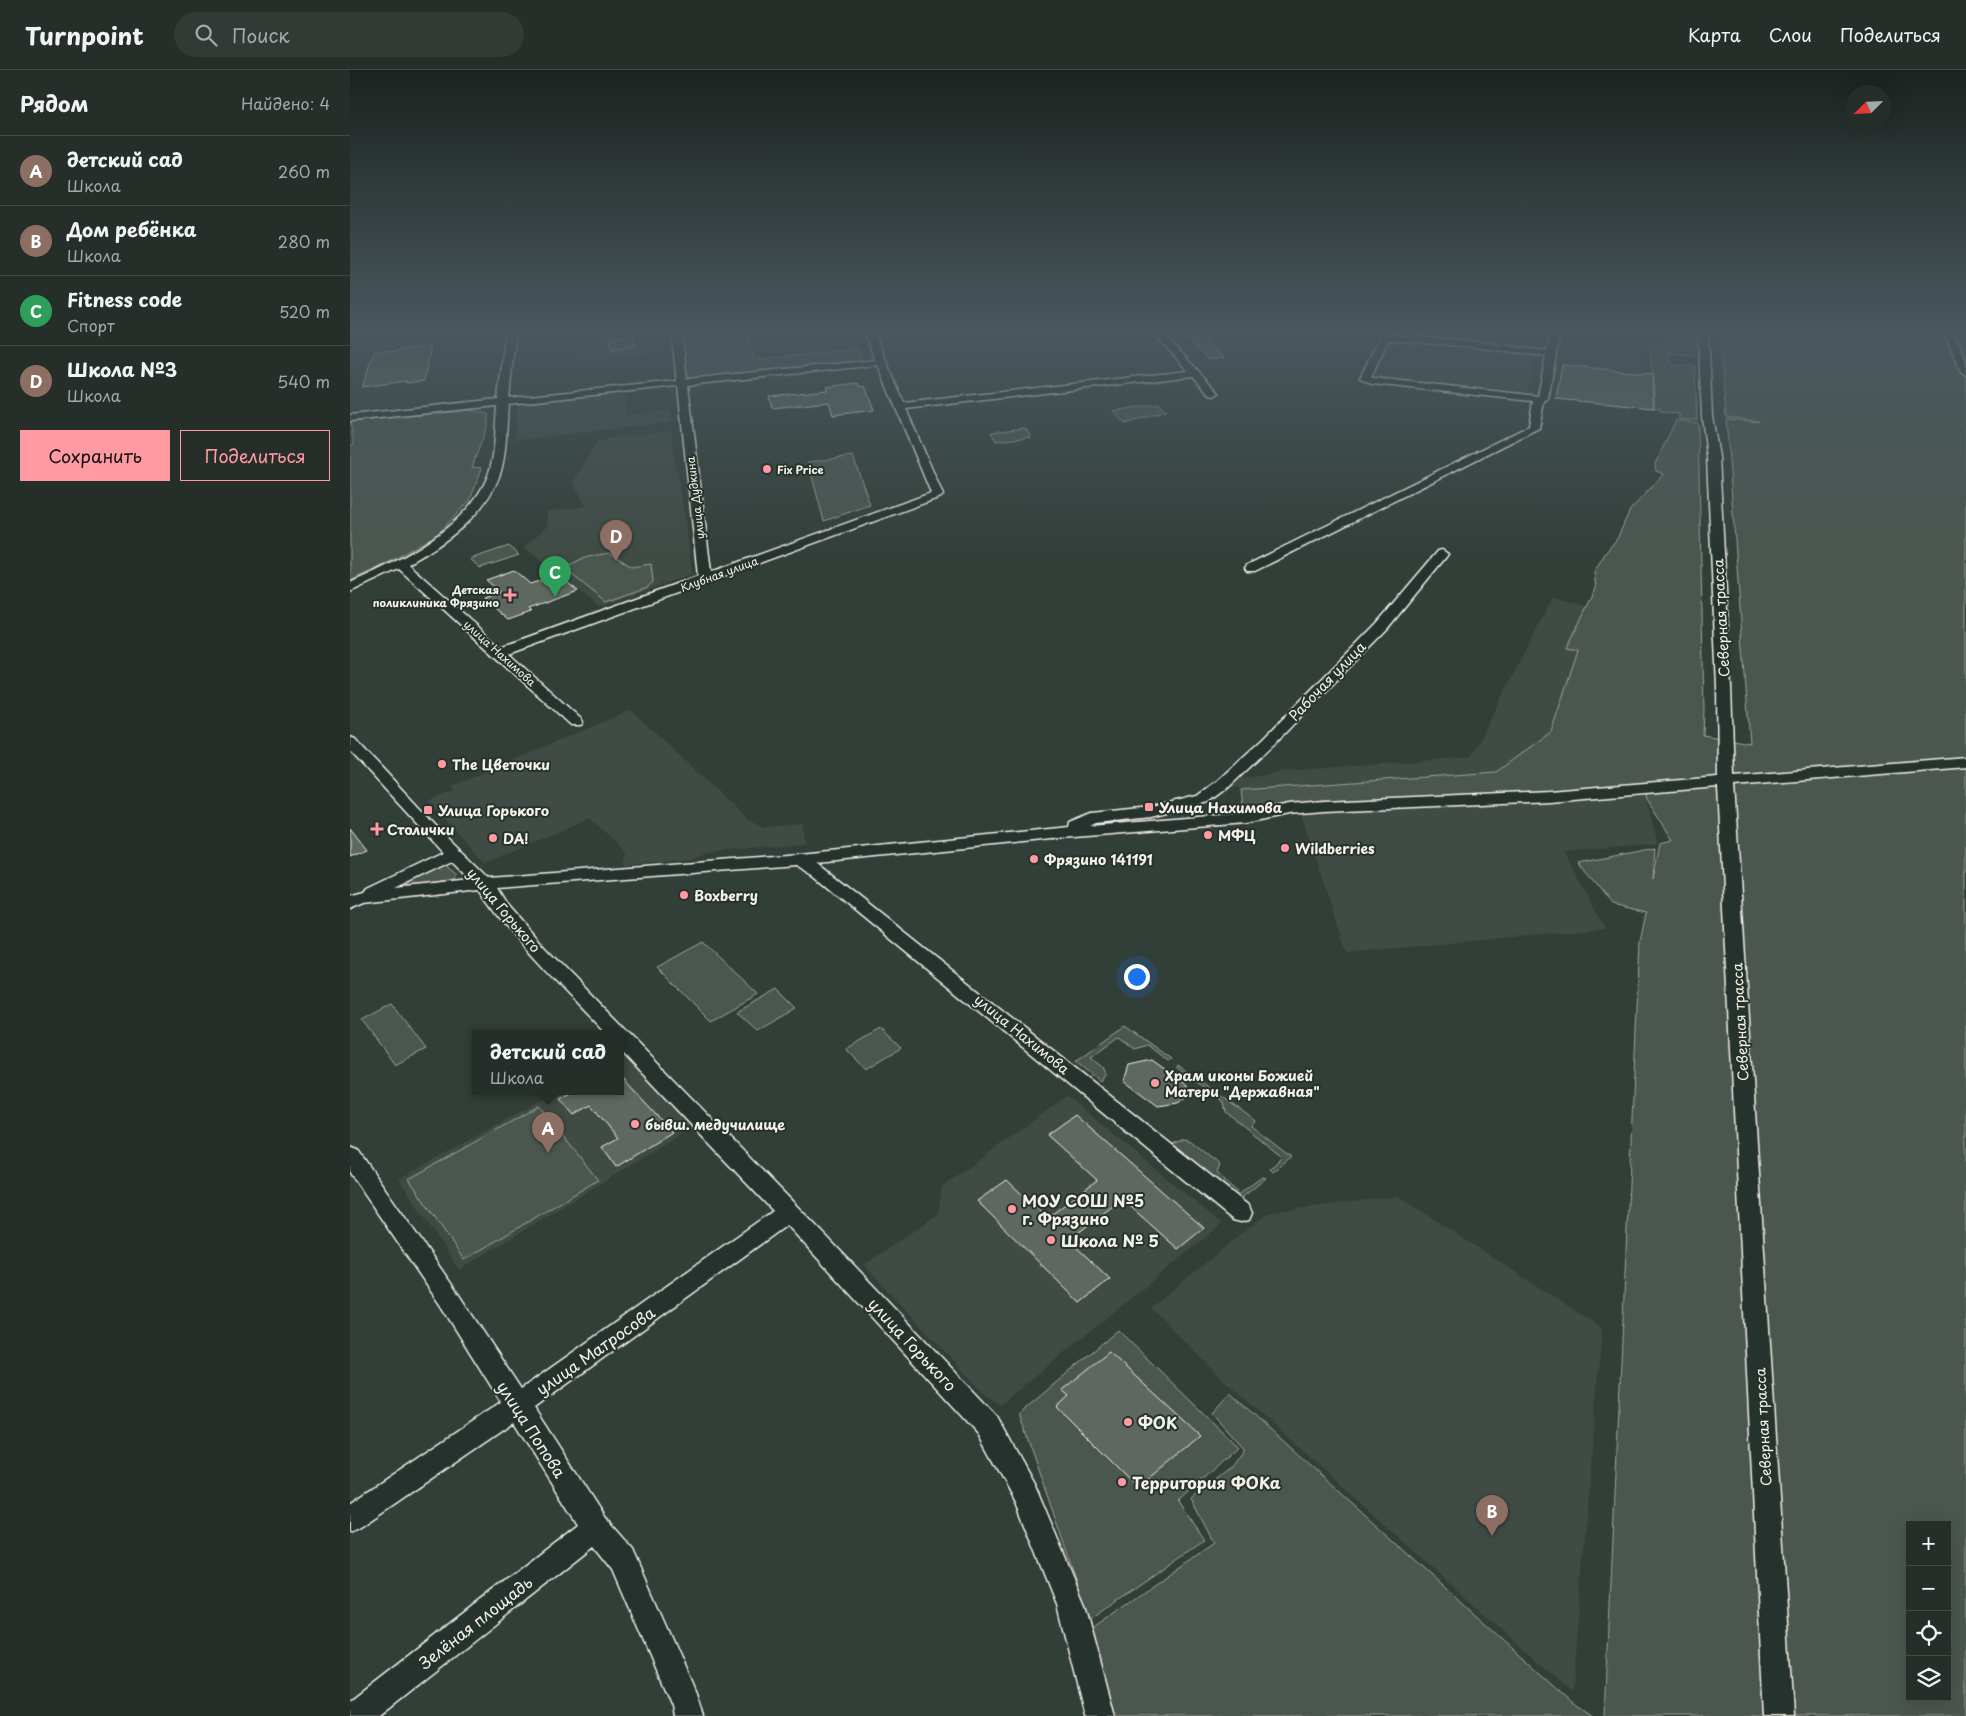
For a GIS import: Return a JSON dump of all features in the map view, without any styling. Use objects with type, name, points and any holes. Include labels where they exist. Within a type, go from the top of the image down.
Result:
[{"type":"street","points":[[350,418],[469,405]]},
{"type":"street","points":[[350,588],[401,564],[439,540],[465,518],[482,497],[493,478],[503,405]]},
{"type":"street","name":"улица Дудкина","points":[[685,405],[705,579]]},
{"type":"street","points":[[900,407],[919,405]]},
{"type":"street","points":[[1251,568],[1534,428],[1538,405]]},
{"type":"street","name":"Северная трасса","points":[[1706,405],[1713,457],[1724,687],[1726,781],[1779,1716]]},
{"type":"street","name":"Клубная улица","points":[[500,652],[937,495],[900,407]]},
{"type":"street","name":"Рабочая улица","points":[[1203,799],[1223,784],[1269,741],[1368,639],[1442,554]]},
{"type":"street","name":"улица Нахимова","points":[[401,564],[576,722]]},
{"type":"street","name":"улица Горького","points":[[350,742],[404,803],[485,884],[502,910],[538,952],[614,1030]]},
{"type":"street","points":[[356,901],[485,884],[799,859],[1062,833],[1246,818],[1288,809],[1645,790],[1726,781],[1966,762]]},
{"type":"street","points":[[1062,833],[1092,818],[1151,812],[1203,799],[1209,820]]},
{"type":"street","points":[[356,901],[454,853]]},
{"type":"street","name":"улица Нахимова","points":[[799,859],[819,871],[1241,1213]]},
{"type":"street","name":"улица Горького","points":[[624,1041],[988,1425],[1026,1494],[1072,1604],[1100,1716]]},
{"type":"street","name":"улица Попова","points":[[350,1156],[449,1299],[596,1528],[623,1560],[686,1704],[688,1716]]},
{"type":"street","name":"улица Матросова","points":[[350,1519],[517,1406],[788,1212]]},
{"type":"street","name":"Зелёная площадь","points":[[355,1716],[596,1528]]},
{"type":"shaded area","points":[[517,405],[625,405],[626,415],[671,410],[672,422],[515,440]]},
{"type":"shaded area","points":[[1160,405],[1166,411],[1125,424],[1113,411]]},
{"type":"shaded area","points":[[1619,405],[1654,405],[1654,408]]},
{"type":"shaded area","points":[[1654,405],[1696,405],[1697,420],[1679,419],[1679,414],[1661,412],[1660,409],[1654,408]]},
{"type":"shaded area","points":[[1725,405],[1966,405],[1966,1716],[1605,1716],[1640,942],[1646,913],[1611,905],[1578,863],[1655,848],[1653,879],[1660,843],[1673,840],[1647,799],[1645,790],[1289,809],[1243,807],[1241,790],[1496,772],[1551,732],[1578,650],[1567,648],[1596,588],[1594,572],[1606,552],[1617,539],[1630,510],[1664,474],[1656,471],[1655,464],[1676,420],[1698,423],[1703,735],[1750,743],[1726,419],[1759,422],[1726,417]]},
{"type":"shaded area","points":[[470,410],[488,414],[488,424],[472,467],[482,468],[470,500],[438,534],[384,565],[350,581],[350,446],[354,444],[350,422]]},
{"type":"shaded area","points":[[1025,428],[1031,437],[996,441],[991,432]]},
{"type":"shaded area","points":[[672,431],[675,468],[679,470],[677,473],[687,530],[692,574],[599,607],[524,547],[547,526],[547,511],[586,506],[573,482],[597,442],[610,438]]},
{"type":"shaded area","points":[[853,456],[870,505],[824,521],[808,462]]},
{"type":"shaded area","points":[[509,546],[519,555],[480,568],[470,559]]},
{"type":"shaded area","points":[[610,553],[632,567],[651,564],[653,582],[648,587],[606,602],[566,570],[580,560]]},
{"type":"shaded area","points":[[1553,597],[1587,606],[1567,647],[1579,649],[1551,732],[1496,772],[1241,790],[1238,787],[1226,788],[1234,780],[1286,771],[1471,757]]},
{"type":"shaded area","points":[[631,710],[747,819],[764,827],[803,824],[804,843],[707,852],[691,858],[625,865],[627,853],[590,818],[485,863],[429,801],[455,791],[452,786]]},
{"type":"shaded area","points":[[1645,795],[1658,844],[1564,852],[1605,928],[1347,953],[1300,811]]},
{"type":"shaded area","points":[[444,864],[457,875],[455,880],[414,887],[406,886],[424,871]]},
{"type":"shaded area","points":[[703,942],[758,994],[711,1021],[657,967]]},
{"type":"shaded area","points":[[778,989],[797,1008],[758,1031],[737,1012]]},
{"type":"shaded area","points":[[392,1004],[426,1049],[395,1065],[362,1020]]},
{"type":"shaded area","points":[[1125,1026],[1171,1059],[1168,1061],[1147,1045],[1135,1049],[1119,1037],[1091,1057],[1103,1067],[1106,1074],[1100,1081],[1076,1061]]},
{"type":"shaded area","points":[[881,1029],[901,1048],[866,1069],[846,1049]]},
{"type":"shaded area","points":[[626,1053],[693,1127],[459,1270],[399,1179],[551,1095],[624,1095],[624,1054]]},
{"type":"shaded area","points":[[1178,1065],[1256,1121],[1251,1126],[1291,1157],[1273,1172],[1270,1169],[1282,1157],[1226,1112],[1224,1102],[1177,1068]]},
{"type":"shaded area","name":"Школа № 5","points":[[1067,1096],[1222,1224],[1000,1405],[985,1394],[864,1265],[938,1214],[942,1187]]},
{"type":"shaded area","points":[[539,1106],[598,1180],[464,1260],[409,1179]]},
{"type":"shaded area","points":[[1184,1139],[1190,1141],[1220,1165],[1217,1173],[1239,1194],[1262,1177],[1266,1178],[1239,1200],[1173,1144]]},
{"type":"shaded area","points":[[1398,1196],[1602,1328],[1572,1692],[1225,1381],[1151,1308],[1249,1227],[1272,1212]]},
{"type":"shaded area","name":"Территория ФОКа","points":[[1118,1330],[1238,1447],[1178,1501],[1204,1540],[1090,1619],[1019,1414]]},
{"type":"shaded area","points":[[1230,1393],[1574,1703],[1593,1716],[1113,1716],[1092,1628],[1214,1543],[1191,1499],[1231,1467],[1244,1449],[1212,1413]]},
{"type":"building","points":[[771,405],[802,405],[772,408]]},
{"type":"building","points":[[830,405],[872,405],[874,410],[833,415]]},
{"type":"building","points":[[1619,405],[1654,405],[1654,408]]},
{"type":"building","name":"Детская поликлиника Фрязино","points":[[514,570],[530,584],[558,575],[578,591],[528,609],[531,612],[508,620],[482,598],[500,592],[486,580]]},
{"type":"building","points":[[350,828],[367,850],[350,857]]},
{"type":"building","name":"Храм иконы Божией Матери \"Державная\"","points":[[1152,1060],[1187,1085],[1186,1097],[1178,1103],[1158,1106],[1124,1081],[1129,1065]]},
{"type":"building","name":"бывш. медучилище","points":[[624,1080],[672,1132],[616,1167],[602,1147],[618,1138],[591,1105],[574,1115],[560,1099],[567,1095],[624,1095]]},
{"type":"building","name":"МОУ СОШ №5 г. Фрязино","points":[[1075,1115],[1204,1228],[1178,1249],[1122,1199],[1069,1240],[1110,1279],[1080,1303],[977,1201],[1007,1180],[1047,1218],[1097,1180],[1047,1135]]},
{"type":"building","name":"ФОК","points":[[1109,1352],[1200,1436],[1138,1488],[1057,1407],[1069,1396],[1062,1390]]},
{"type":"place","name":"Fix Price","points":[[767,469]]},
{"type":"place","name":"Школа №3","points":[[616,561]]},
{"type":"place","name":"Детская поликлиника Фрязино","points":[[510,595]]},
{"type":"place","name":"Fitness code","points":[[555,597]]},
{"type":"place","name":"The Цветочки","points":[[442,764]]},
{"type":"place","name":"Улица Нахимова","points":[[1149,807]]},
{"type":"place","name":"Улица Горького","points":[[428,810]]},
{"type":"place","name":"Столички","points":[[377,829]]},
{"type":"place","name":"МФЦ","points":[[1208,835]]},
{"type":"place","name":"DA!","points":[[493,838]]},
{"type":"place","name":"Wildberriеs","points":[[1285,848]]},
{"type":"place","name":"Фрязино 141191","points":[[1034,859]]},
{"type":"place","name":"Boxberry","points":[[684,895]]},
{"type":"place","name":"Храм иконы Божией Матери \"Державная\"","points":[[1155,1083]]},
{"type":"place","name":"бывш. медучилище","points":[[635,1124]]},
{"type":"place","name":"детский сад","points":[[548,1153]]},
{"type":"place","name":"МОУ СОШ №5 г. Фрязино","points":[[1012,1209]]},
{"type":"place","name":"Школа № 5","points":[[1051,1240]]},
{"type":"place","name":"ФОК","points":[[1128,1422]]},
{"type":"place","name":"Территория ФОКа","points":[[1122,1482]]},
{"type":"place","name":"Дом ребёнка","points":[[1492,1536]]}]
